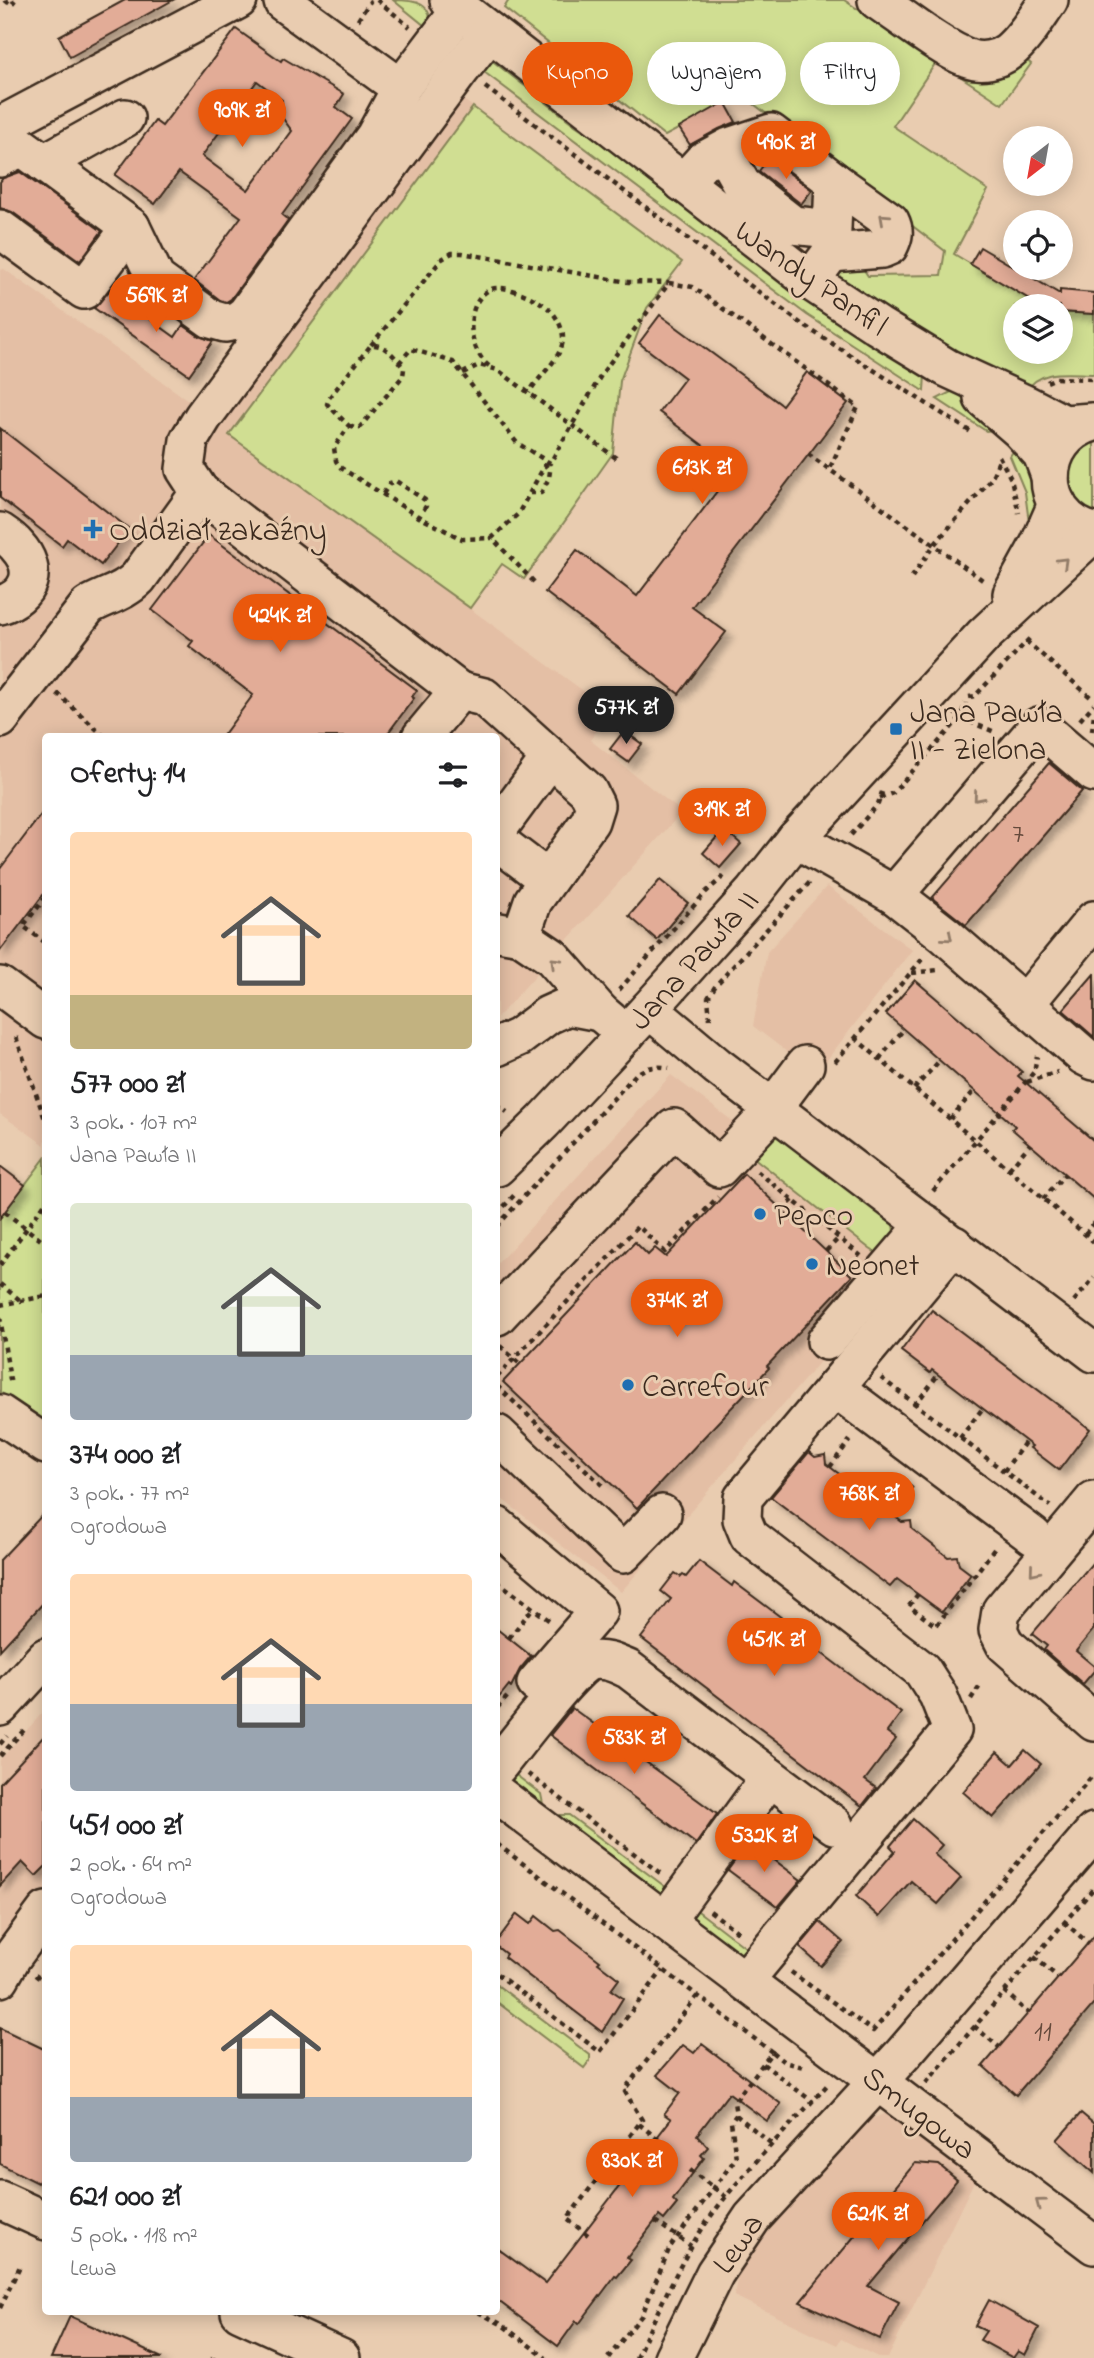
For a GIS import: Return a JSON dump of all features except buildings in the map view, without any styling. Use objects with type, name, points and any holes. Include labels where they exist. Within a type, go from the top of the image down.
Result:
[{"type":"street","points":[[14,143],[238,0]]},
{"type":"street","points":[[877,0],[952,50],[969,59],[982,61],[1007,53],[1043,8]]},
{"type":"street","points":[[283,2],[401,88]]},
{"type":"street","points":[[14,143],[131,227],[156,279],[211,319],[225,323],[237,321],[246,314],[375,136],[401,88],[433,46],[455,4]]},
{"type":"street","name":"Wandy Panfil","points":[[455,4],[683,183],[826,247],[947,368],[1005,446],[1042,454],[1053,490]]},
{"type":"street","points":[[490,32],[203,417],[189,440],[186,469],[201,492],[459,691],[484,698],[588,791],[595,805],[590,821],[509,934],[552,957],[625,1018],[705,1057],[773,1108],[937,1221],[1094,1353]]},
{"type":"street","points":[[14,143],[125,118]]},
{"type":"street","points":[[683,183],[703,161],[726,149],[771,133],[890,221],[894,236],[889,246],[882,250],[826,247],[742,185],[726,149]]},
{"type":"street","points":[[826,247],[834,181]]},
{"type":"street","points":[[0,229],[84,290],[131,227]]},
{"type":"street","name":"Wandy Panfil","points":[[947,368],[1064,424],[1093,422]]},
{"type":"street","name":"Jana Pawła II","points":[[1008,629],[1040,545],[1053,490],[1051,461],[1066,436],[1078,427],[1093,422]]},
{"type":"street","points":[[1053,490],[1065,516],[1077,525],[1094,531]]},
{"type":"street","points":[[0,719],[88,606],[127,589],[138,578],[201,492]]},
{"type":"street","points":[[0,532],[17,545],[29,562],[30,579],[14,601],[0,604]]},
{"type":"street","name":"Jana Pawła II","points":[[500,1164],[543,1122],[625,1018],[754,892],[796,839],[1008,629],[1085,541],[1094,537]]},
{"type":"street","points":[[425,733],[459,691]]},
{"type":"street","points":[[894,895],[1039,726],[1094,773]]},
{"type":"street","points":[[500,826],[550,758]]},
{"type":"street","points":[[796,839],[894,895],[944,934],[1084,1056],[1094,1061]]},
{"type":"street","points":[[500,843],[547,879]]},
{"type":"street","points":[[1025,1004],[1094,919]]},
{"type":"street","points":[[500,1046],[519,1037],[548,1015],[568,1006],[625,1018]]},
{"type":"street","points":[[500,1313],[674,1128],[719,1168],[773,1108],[818,1066]]},
{"type":"street","points":[[826,1341],[884,1274],[937,1221]]},
{"type":"street","points":[[745,1980],[951,1730],[938,1695],[922,1670],[749,1536],[741,1519],[743,1498],[835,1388],[937,1221]]},
{"type":"street","points":[[835,1388],[1044,1523]]},
{"type":"street","points":[[6,1404],[42,1441]]},
{"type":"street","points":[[500,1437],[623,1554],[662,1514]]},
{"type":"street","points":[[1094,1500],[1001,1611],[998,1630],[1005,1644],[1094,1722]]},
{"type":"street","points":[[500,1529],[598,1611],[500,1725]]},
{"type":"street","points":[[500,1763],[571,1678],[589,1662],[609,1660],[628,1669],[834,1825]]},
{"type":"street","points":[[0,1707],[42,1661]]},
{"type":"street","points":[[666,1920],[770,1777]]},
{"type":"street","name":"Smugowa","points":[[500,1796],[1094,2245]]},
{"type":"street","name":"Lewa","points":[[673,2358],[701,2300],[734,2242],[769,2196],[878,2080],[1094,1832]]},
{"type":"street","points":[[0,1979],[12,1957],[42,1916]]},
{"type":"street","points":[[0,2200],[42,2219]]},
{"type":"street","points":[[247,2315],[341,2358]]},
{"type":"path","points":[[5,0],[11,5],[15,0]]},
{"type":"path","points":[[377,0],[433,46]]},
{"type":"path","points":[[461,69],[803,325],[981,438]]},
{"type":"path","points":[[371,345],[382,346],[404,369],[403,376],[360,427],[355,428],[349,426],[327,404],[371,345],[442,259],[452,253],[628,282],[669,283],[693,287],[858,407],[829,470]]},
{"type":"path","points":[[349,426],[334,448],[336,461],[341,468],[419,517],[462,539],[492,538],[518,514],[603,372],[669,283]]},
{"type":"path","points":[[529,393],[535,381],[557,354],[563,337],[558,319],[542,303],[515,291],[500,288],[489,290],[479,300],[472,318],[475,350],[481,359],[620,461]]},
{"type":"path","points":[[399,363],[411,349],[453,362],[517,443],[547,464],[549,478],[541,493],[530,493]]},
{"type":"path","points":[[463,373],[479,365],[489,366]]},
{"type":"path","points":[[1005,446],[1018,503],[1019,524]]},
{"type":"path","points":[[912,577],[934,545],[991,479],[1005,446]]},
{"type":"path","points":[[808,454],[988,584]]},
{"type":"path","points":[[383,494],[390,483],[396,481],[425,500],[426,506],[419,517]]},
{"type":"path","points":[[492,538],[534,582]]},
{"type":"path","points":[[1008,629],[1094,700]]},
{"type":"path","points":[[36,674],[101,733]]},
{"type":"path","points":[[949,715],[959,699]]},
{"type":"path","points":[[1093,734],[1094,713]]},
{"type":"path","points":[[713,1027],[708,1015],[708,999],[716,985],[878,804],[883,787]]},
{"type":"path","points":[[42,902],[23,926],[42,940]]},
{"type":"path","points":[[818,1066],[855,1038],[931,949]]},
{"type":"path","points":[[27,1007],[42,1098]]},
{"type":"path","points":[[879,1059],[904,1029]]},
{"type":"path","points":[[855,1038],[1094,1242]]},
{"type":"path","points":[[937,1221],[976,1141],[1034,1072],[1038,1051]]},
{"type":"path","points":[[914,1089],[940,1060]]},
{"type":"path","points":[[500,1223],[636,1074],[645,1068],[659,1066],[674,1069]]},
{"type":"path","points":[[950,1119],[975,1090]]},
{"type":"path","points":[[500,1107],[506,1112]]},
{"type":"path","points":[[1009,1169],[1030,1144]]},
{"type":"path","points":[[749,1165],[884,1274]]},
{"type":"path","points":[[1043,1199],[1065,1174]]},
{"type":"path","points":[[500,1374],[638,1226],[664,1253],[721,1194]]},
{"type":"path","points":[[782,1210],[793,1200]]},
{"type":"path","points":[[0,1265],[42,1207]]},
{"type":"path","points":[[5,1212],[42,1241]]},
{"type":"path","points":[[1085,1234],[1094,1223]]},
{"type":"path","points":[[826,1251],[839,1238]]},
{"type":"path","points":[[1066,1310],[1094,1278]]},
{"type":"path","points":[[0,1284],[21,1301]]},
{"type":"path","points":[[0,1305],[42,1297]]},
{"type":"path","points":[[0,1317],[6,1404]]},
{"type":"path","points":[[500,1346],[520,1364]]},
{"type":"path","points":[[871,1371],[1004,1471],[1044,1523]]},
{"type":"path","points":[[915,1405],[938,1375]]},
{"type":"path","points":[[500,1389],[602,1485]]},
{"type":"path","points":[[960,1438],[982,1408]]},
{"type":"path","points":[[830,1467],[850,1440]]},
{"type":"path","points":[[1004,1471],[1026,1441]]},
{"type":"path","points":[[890,1513],[912,1486]]},
{"type":"path","points":[[918,1594],[909,1606],[936,1626],[995,1549]]},
{"type":"path","points":[[509,1639],[533,1608]]},
{"type":"path","points":[[500,1846],[772,2052],[734,2102],[736,2115],[773,2145]]},
{"type":"path","points":[[921,2090],[1094,1888]]},
{"type":"path","points":[[1064,1922],[1088,1943]]},
{"type":"path","points":[[1034,1957],[1059,1978]]},
{"type":"path","points":[[500,1976],[600,2052],[663,1970]]},
{"type":"path","points":[[1004,1991],[1028,2012]]},
{"type":"path","points":[[588,2235],[566,2220],[642,2120],[624,2090],[698,1994]]},
{"type":"path","points":[[974,2026],[999,2047]]},
{"type":"path","points":[[763,2064],[839,2123]]},
{"type":"path","points":[[608,2358],[642,2315],[670,2247],[736,2158],[731,2122],[736,2115]]},
{"type":"path","points":[[639,2124],[659,2140]]},
{"type":"path","points":[[605,2169],[625,2185]]},
{"type":"path","points":[[690,2170],[726,2197]]},
{"type":"path","points":[[655,2221],[691,2246]]},
{"type":"path","points":[[0,2308],[20,2266]]},
{"type":"path","points":[[484,2315],[546,2358]]},
{"type":"path","points":[[642,2315],[653,2321]]},
{"type":"shaded area","points":[[434,78],[473,107],[230,434],[611,711],[590,740],[682,812],[500,1015],[500,733],[42,733],[42,1143],[0,1114],[0,270],[4,269],[192,403]]},
{"type":"shaded area","points":[[827,886],[912,950],[816,1074],[753,1026],[767,952]]},
{"type":"shaded area","points":[[671,1075],[912,1255],[621,1592],[500,1497],[500,1261]]},
{"type":"shaded area","points":[[42,1713],[42,1897],[0,1954],[0,1760]]},
{"type":"shaded area","points":[[890,2112],[977,2175],[888,2358],[880,2358],[841,2339],[837,2345],[734,2296],[738,2273],[779,2217],[871,2119]]},
{"type":"green space","points":[[393,0],[415,2],[426,8],[430,30]]},
{"type":"green space","points":[[509,0],[844,0],[871,18],[1022,56],[1031,64],[1002,104],[937,61],[893,126],[988,190],[954,254],[1021,294],[1003,294],[1003,364],[1073,364],[1073,313],[1094,314],[1094,374],[1047,375],[1032,384],[1026,392],[925,337],[841,284],[838,275],[841,266],[862,267],[868,276],[941,275],[945,251],[755,105],[786,105],[786,42],[647,42],[647,105],[723,105],[665,136],[626,105],[633,105],[633,42],[547,42],[504,8]]},
{"type":"green space","points":[[490,59],[522,84],[522,101],[476,66]]},
{"type":"green space","points":[[528,105],[549,105],[647,173],[925,374],[924,391],[807,315]]},
{"type":"green space","points":[[473,107],[682,262],[647,308],[620,381],[613,453],[524,579],[502,564],[470,608],[229,435]]},
{"type":"green space","points":[[953,391],[976,407],[994,430],[986,431],[937,399]]},
{"type":"green space","points":[[1020,441],[1041,505],[1030,530],[1025,492],[1010,456]]},
{"type":"green space","points":[[1094,442],[1094,514],[1075,501],[1067,484],[1067,475],[1073,458]]},
{"type":"green space","points":[[775,1134],[893,1224],[895,1239],[878,1254],[753,1157]]},
{"type":"green space","points":[[42,1162],[42,1420],[0,1392],[0,1218]]},
{"type":"green space","points":[[508,1769],[541,1794],[543,1804],[540,1809],[508,1779]]},
{"type":"green space","points":[[559,1815],[569,1815],[675,1894],[666,1898],[655,1895],[555,1820]]},
{"type":"green space","points":[[690,1905],[754,1954],[738,1959],[692,1923],[688,1914]]},
{"type":"green space","points":[[500,1987],[590,2055],[584,2068],[500,2004]]},
{"type":"place","name":"Oddział zakaźny","points":[[93,529]]},
{"type":"place","name":"Jana Pawła II - Zielona","points":[[896,729]]},
{"type":"place","name":"Pepco","points":[[760,1214]]},
{"type":"place","name":"Neonet","points":[[812,1264]]},
{"type":"place","name":"Carrefour","points":[[628,1385]]}]
